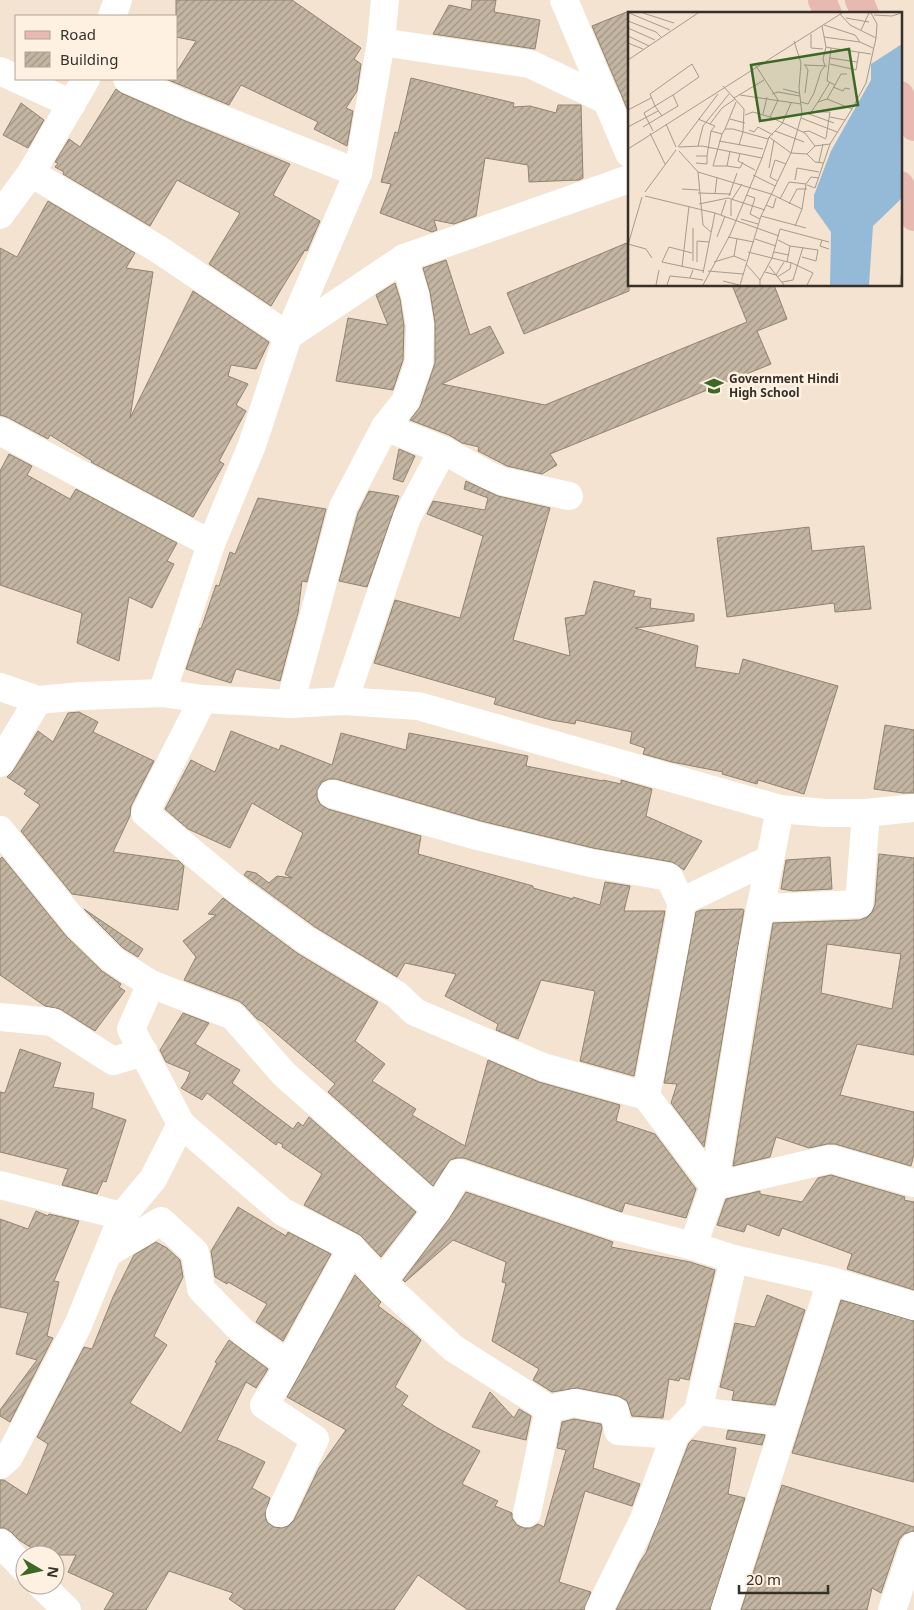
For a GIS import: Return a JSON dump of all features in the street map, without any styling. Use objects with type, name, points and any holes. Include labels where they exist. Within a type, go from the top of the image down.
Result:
[{"type":"main road","points":[[822,0],[827,12]]},
{"type":"main road","points":[[859,0],[864,12]]},
{"type":"main road","points":[[902,100],[914,128]]},
{"type":"main road","points":[[902,190],[914,217]]},
{"type":"street","points":[[112,15],[118,0]]},
{"type":"street","points":[[162,693],[211,544],[252,444],[288,336],[358,173],[381,42],[385,0]]},
{"type":"street","points":[[564,0],[628,151]]},
{"type":"street","points":[[381,42],[530,64],[608,101]]},
{"type":"street","points":[[0,71],[15,78]]},
{"type":"street","points":[[20,80],[72,104]]},
{"type":"street","points":[[0,215],[31,173],[85,80]]},
{"type":"street","points":[[129,80],[189,106],[358,173]]},
{"type":"street","points":[[31,173],[158,249],[288,336]]},
{"type":"street","points":[[288,336],[404,258],[628,179]]},
{"type":"street","points":[[290,704],[343,507],[385,427],[404,402],[419,363],[420,325],[415,295],[404,258]]},
{"type":"street","points":[[385,427],[442,450],[502,481],[569,496]]},
{"type":"street","points":[[0,431],[211,544]]},
{"type":"street","points":[[344,701],[407,517],[442,450]]},
{"type":"street","points":[[0,687],[38,700],[81,696],[162,693],[203,699],[290,704],[344,701],[418,706],[780,809],[825,813],[866,813],[914,808]]},
{"type":"street","points":[[203,699],[145,813],[240,892],[306,940],[397,995],[415,1012],[543,1067],[646,1096],[714,1186]]},
{"type":"street","points":[[0,763],[38,700]]},
{"type":"street","points":[[332,794],[478,836],[590,863],[669,877],[681,902],[680,917],[646,1096]]},
{"type":"street","points":[[693,1246],[714,1186],[760,908],[780,809]]},
{"type":"street","points":[[760,908],[859,904],[866,813]]},
{"type":"street","points":[[5,849],[112,960],[151,984],[233,1016],[284,1074],[437,1210]]},
{"type":"street","points":[[681,902],[770,859]]},
{"type":"street","points":[[151,984],[131,1029],[181,1124],[283,1212],[352,1248],[382,1282],[453,1348],[549,1409],[574,1403],[615,1410],[618,1431],[675,1436]]},
{"type":"street","points":[[0,1017],[52,1022],[113,1061],[144,1052]]},
{"type":"street","points":[[0,1465],[8,1457],[78,1324],[122,1216],[153,1179],[181,1124]]},
{"type":"street","points":[[714,1186],[830,1159],[914,1183]]},
{"type":"street","points":[[382,1282],[437,1210],[459,1173],[615,1226],[693,1246],[734,1259],[831,1282],[914,1306]]},
{"type":"street","points":[[0,1185],[122,1216]]},
{"type":"street","points":[[108,1253],[161,1221],[194,1252],[200,1290],[243,1332],[288,1364]]},
{"type":"street","points":[[280,1513],[315,1439],[264,1405],[352,1248]]},
{"type":"street","points":[[599,1610],[644,1519],[675,1436],[698,1411],[734,1259]]},
{"type":"street","points":[[725,1610],[831,1282]]},
{"type":"street","points":[[527,1512],[549,1409]]},
{"type":"street","points":[[698,1411],[785,1422]]},
{"type":"street","points":[[0,1544],[15,1559]]},
{"type":"street","points":[[892,1610],[914,1546]]},
{"type":"street","points":[[51,1595],[67,1610]]},
{"type":"building","points":[[176,0],[292,0],[361,48],[354,59],[361,64],[357,91],[346,108],[353,111],[347,146],[314,129],[318,122],[241,85],[229,105],[168,80],[178,80],[178,70],[196,41],[178,37],[178,15],[176,15]]},
{"type":"building","points":[[472,0],[496,0],[494,12],[540,20],[535,49],[433,34],[449,5],[471,10]]},
{"type":"building","points":[[629,11],[628,111],[592,26]]},
{"type":"building","points":[[411,78],[514,103],[513,107],[530,106],[556,113],[558,105],[581,105],[583,178],[579,180],[529,182],[528,165],[485,158],[476,216],[454,224],[434,220],[437,230],[432,232],[380,213],[391,184],[381,182],[395,132],[398,133]]},
{"type":"building","points":[[116,89],[121,93],[183,120],[290,164],[273,195],[320,221],[307,251],[305,250],[271,306],[209,264],[240,213],[177,180],[150,226],[63,174],[64,172],[55,167],[58,163],[55,162],[69,139],[80,147]]},
{"type":"building","points":[[21,103],[44,120],[28,148],[3,135]]},
{"type":"building","points":[[48,201],[135,253],[126,268],[153,272],[130,418],[193,291],[269,342],[256,369],[231,365],[228,376],[248,384],[236,405],[246,411],[219,461],[224,464],[193,517],[91,462],[50,435],[48,439],[0,415],[0,248],[17,257]]},
{"type":"building","points":[[628,242],[629,291],[524,334],[507,293]]},
{"type":"building","points":[[446,260],[470,335],[490,326],[504,353],[442,384],[545,405],[747,322],[732,286],[774,286],[787,319],[757,331],[771,364],[550,454],[557,465],[542,474],[507,466],[478,451],[479,447],[462,443],[449,435],[410,420],[420,407],[435,363],[435,323],[430,292],[423,268]]},
{"type":"building","points":[[395,283],[400,299],[404,326],[403,360],[393,390],[336,381],[348,318],[388,325],[376,295]]},
{"type":"building","points":[[399,449],[415,456],[403,482],[393,479]]},
{"type":"building","points":[[9,454],[32,466],[27,475],[70,499],[76,489],[177,543],[167,561],[174,564],[152,608],[129,597],[119,661],[77,643],[82,613],[0,585],[0,471]]},
{"type":"building","points":[[466,481],[498,496],[550,508],[513,640],[570,656],[565,618],[585,615],[594,581],[635,591],[633,596],[651,599],[650,608],[694,614],[694,621],[635,628],[698,646],[695,667],[739,674],[743,659],[838,686],[804,794],[758,780],[757,784],[722,774],[723,772],[643,754],[645,748],[630,743],[632,732],[576,720],[575,724],[551,720],[494,704],[496,698],[374,663],[395,600],[460,618],[483,536],[427,514],[433,501],[485,510],[488,498],[464,489]]},
{"type":"building","points":[[369,491],[399,496],[367,587],[339,581],[358,513]]},
{"type":"building","points":[[258,498],[326,509],[307,582],[302,581],[298,613],[280,681],[236,669],[231,683],[186,669],[216,585],[219,586],[230,552],[235,554]]},
{"type":"building","points":[[809,527],[812,551],[864,546],[871,609],[835,612],[834,603],[727,617],[717,538]]},
{"type":"building","points":[[79,712],[98,722],[93,732],[154,761],[131,806],[130,816],[113,852],[179,861],[184,866],[178,910],[72,894],[21,831],[40,805],[24,794],[27,790],[7,777],[13,771],[38,731],[53,742],[68,713]]},
{"type":"building","points":[[885,725],[914,730],[914,793],[874,789]]},
{"type":"building","points":[[231,731],[279,750],[281,745],[332,765],[341,733],[406,750],[409,733],[528,756],[526,766],[621,784],[621,780],[652,789],[646,816],[702,841],[684,870],[672,862],[593,848],[481,821],[336,779],[322,782],[317,790],[320,804],[328,809],[421,836],[418,854],[533,886],[533,888],[600,905],[605,882],[630,886],[624,911],[665,911],[634,1076],[580,1061],[595,991],[541,980],[518,1039],[496,1030],[498,1024],[445,996],[456,974],[405,963],[397,977],[315,927],[244,875],[247,871],[256,873],[269,883],[277,876],[292,878],[285,874],[303,833],[252,803],[230,848],[188,829],[165,809],[191,760],[215,772]]},
{"type":"building","points":[[879,854],[914,858],[914,1055],[857,1044],[840,1095],[914,1112],[914,1154],[911,1166],[835,1144],[809,1148],[776,1137],[770,1157],[733,1166],[773,923],[860,920],[872,912],[875,905]],"holes":[[[827,944],[901,954],[892,1009],[821,993]]]},
{"type":"building","points":[[2,857],[66,936],[102,971],[121,984],[119,987],[125,991],[95,1031],[60,1009],[45,1006],[0,975],[0,859]]},
{"type":"building","points":[[830,857],[832,889],[793,891],[781,889],[786,860]]},
{"type":"building","points":[[223,898],[297,953],[378,1002],[355,1041],[385,1064],[372,1081],[416,1109],[412,1115],[465,1146],[488,1060],[539,1082],[620,1105],[616,1121],[655,1134],[696,1189],[686,1218],[625,1203],[622,1212],[464,1158],[450,1160],[433,1186],[328,1092],[335,1084],[263,1022],[257,1019],[244,1005],[239,1001],[184,980],[196,957],[183,941],[216,915],[208,914]]},
{"type":"building","points":[[84,909],[143,949],[138,957],[123,948]]},
{"type":"building","points":[[701,910],[744,910],[704,1147],[671,1103],[677,1084],[664,1083],[696,912]]},
{"type":"building","points":[[183,1013],[209,1023],[195,1044],[240,1070],[232,1083],[293,1129],[298,1122],[303,1126],[309,1117],[416,1212],[381,1257],[360,1235],[304,1205],[322,1174],[282,1147],[283,1145],[278,1142],[276,1145],[207,1093],[202,1100],[181,1088],[190,1072],[166,1062],[160,1050]]},
{"type":"building","points":[[20,1049],[61,1063],[53,1087],[94,1093],[92,1108],[126,1120],[106,1182],[103,1181],[97,1194],[62,1185],[68,1169],[0,1152],[0,1092],[5,1093]]},
{"type":"building","points":[[831,1175],[905,1197],[904,1200],[914,1202],[914,1290],[847,1269],[852,1254],[782,1228],[779,1236],[747,1224],[744,1232],[717,1225],[726,1199],[760,1191],[760,1194],[802,1202],[818,1178]]},
{"type":"building","points":[[466,1192],[613,1242],[611,1247],[690,1262],[715,1270],[689,1380],[680,1378],[679,1381],[669,1379],[663,1418],[632,1416],[627,1401],[618,1396],[577,1388],[552,1392],[533,1380],[539,1369],[492,1341],[506,1283],[502,1282],[506,1262],[453,1240],[405,1282],[403,1280],[449,1219]]},
{"type":"building","points":[[238,1207],[286,1236],[288,1232],[331,1254],[283,1341],[256,1322],[267,1304],[228,1282],[227,1284],[215,1277],[211,1251]]},
{"type":"building","points":[[36,1211],[48,1216],[49,1214],[79,1221],[54,1281],[59,1282],[47,1336],[53,1338],[10,1422],[0,1416],[0,1410],[37,1360],[16,1354],[28,1313],[0,1307],[0,1219],[28,1229]]},
{"type":"building","points":[[156,1242],[167,1248],[180,1260],[183,1277],[154,1336],[167,1345],[130,1403],[181,1433],[217,1363],[215,1362],[229,1340],[268,1369],[256,1388],[246,1382],[217,1440],[265,1462],[252,1488],[270,1498],[265,1515],[267,1522],[274,1527],[282,1528],[288,1526],[294,1520],[319,1468],[346,1430],[287,1397],[355,1275],[381,1302],[378,1306],[421,1340],[395,1387],[408,1396],[402,1405],[436,1427],[480,1451],[462,1484],[498,1501],[495,1506],[512,1513],[512,1518],[517,1525],[531,1528],[538,1524],[544,1527],[566,1450],[557,1448],[562,1422],[574,1419],[601,1424],[602,1428],[593,1468],[640,1484],[632,1506],[585,1491],[559,1582],[591,1592],[584,1610],[468,1610],[418,1575],[394,1610],[245,1610],[229,1599],[233,1593],[169,1571],[146,1610],[104,1610],[114,1593],[68,1572],[76,1555],[65,1555],[65,1545],[27,1545],[5,1528],[0,1528],[0,1480],[4,1480],[27,1495],[48,1444],[37,1437],[84,1347],[92,1349],[113,1297],[134,1255]]},
{"type":"building","points":[[767,1295],[805,1310],[775,1405],[732,1400],[734,1391],[720,1387],[735,1323],[755,1327]]},
{"type":"building","points":[[841,1300],[914,1321],[914,1482],[792,1453]]},
{"type":"building","points":[[490,1392],[514,1418],[519,1409],[531,1416],[526,1440],[472,1427]]},
{"type":"building","points":[[728,1430],[765,1435],[762,1445],[726,1439]]},
{"type":"building","points":[[692,1440],[736,1448],[728,1494],[745,1498],[710,1610],[616,1610],[646,1553],[689,1443]]},
{"type":"building","points":[[782,1485],[914,1527],[914,1531],[904,1534],[899,1540],[881,1593],[872,1588],[867,1610],[741,1610]]},
{"type":"place","name":"Government Hindi High School","points":[[714,386]]}]
